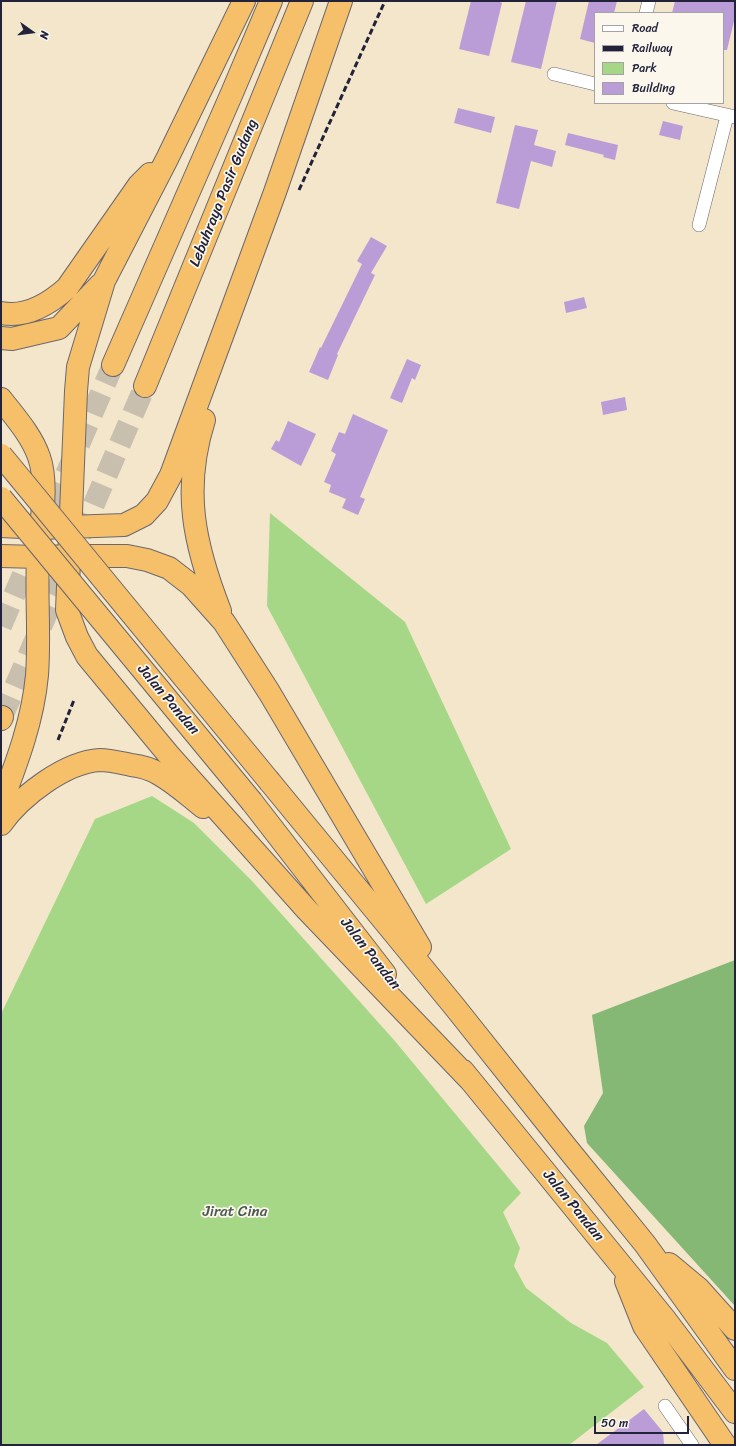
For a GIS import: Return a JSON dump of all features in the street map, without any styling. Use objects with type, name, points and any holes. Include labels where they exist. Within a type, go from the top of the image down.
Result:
[{"type":"highway","points":[[244,1],[167,159],[104,281],[78,367],[67,610],[77,637],[87,656],[168,754],[307,910],[472,1082]]},
{"type":"highway","name":"Lebuhraya Pasir Gudang","points":[[113,365],[271,1]]},
{"type":"highway","name":"Lebuhraya Pasir Gudang","points":[[145,386],[302,1]]},
{"type":"highway","points":[[1,526],[41,528],[124,525],[144,515],[157,501],[171,475],[275,192],[341,1]]},
{"type":"highway","points":[[1,313],[7,314],[23,312],[40,308],[54,300],[67,288],[139,185],[167,159]]},
{"type":"highway","points":[[224,622],[208,580],[199,548],[193,509],[192,487],[194,460],[201,431],[275,192]]},
{"type":"highway","points":[[1,338],[12,338],[59,328],[104,281]]},
{"type":"highway","points":[[1,399],[31,440],[39,458],[43,477],[38,557],[37,675],[32,709],[18,760],[1,804]]},
{"type":"highway","name":"Jalan Pandan","points":[[1,455],[454,1006],[645,1244],[735,1369]]},
{"type":"highway","name":"Jalan Pandan","points":[[1,498],[252,802],[411,1007],[664,1318],[735,1412]]},
{"type":"highway","points":[[1,556],[127,556],[147,560],[169,568],[191,585],[224,622],[269,692],[454,1006]]},
{"type":"highway","points":[[1,824],[32,791],[57,774],[82,764],[100,760],[138,766],[158,773],[241,835]]},
{"type":"highway","points":[[645,1244],[699,1289],[735,1329]]},
{"type":"highway","points":[[617,1259],[644,1326],[725,1445]]},
{"type":"street","points":[[646,12],[649,1]]},
{"type":"street","points":[[554,74],[594,84]]},
{"type":"street","points":[[677,104],[731,116],[699,225]]},
{"type":"street","points":[[665,1406],[692,1445]]},
{"type":"green space","points":[[270,513],[405,622],[511,849],[426,904],[267,606]]},
{"type":"green space","name":"Jirat Cina","points":[[152,796],[194,823],[252,881],[394,1040],[521,1193],[503,1212],[520,1248],[514,1266],[526,1288],[571,1323],[607,1343],[644,1387],[569,1445],[1,1445],[1,1014],[95,819]]},
{"type":"green space","points":[[735,960],[735,1306],[587,1143],[584,1126],[603,1093],[592,1015]]},
{"type":"building","points":[[471,1],[500,1],[502,3],[489,56],[459,49]]},
{"type":"building","points":[[526,1],[557,1],[541,69],[511,62]]},
{"type":"building","points":[[589,1],[617,1],[614,12],[594,12],[594,43],[580,39]]},
{"type":"building","points":[[675,1],[735,1],[735,17],[727,50],[724,50],[724,12],[672,12]]},
{"type":"building","points":[[458,108],[495,117],[491,133],[454,123]]},
{"type":"building","points":[[663,121],[683,126],[680,140],[659,135]]},
{"type":"building","points":[[515,125],[538,130],[534,145],[556,151],[552,167],[531,161],[519,209],[496,203]]},
{"type":"building","points":[[568,133],[618,145],[615,160],[603,157],[604,155],[565,145]]},
{"type":"building","points":[[371,237],[387,246],[371,273],[375,275],[337,354],[338,355],[328,380],[309,372],[362,264],[357,261]]},
{"type":"building","points":[[584,297],[587,308],[566,313],[564,302]]},
{"type":"building","points":[[407,359],[421,365],[415,380],[412,378],[402,403],[390,398]]},
{"type":"building","points":[[625,397],[627,410],[603,415],[601,402]]},
{"type":"building","points":[[353,414],[388,430],[360,497],[365,499],[358,515],[342,508],[346,499],[329,492],[331,485],[324,482],[336,454],[331,451],[339,432],[345,434]]},
{"type":"building","points":[[288,421],[316,434],[301,466],[271,449],[276,440],[279,442]]},
{"type":"building","points":[[644,1409],[663,1432],[664,1445],[596,1445]]},
{"type":"tunnel","points":[[1,626],[113,365]]},
{"type":"tunnel","points":[[2,717],[145,386]]},
{"type":"railway","points":[[299,190],[385,1]]},
{"type":"railway","points":[[58,740],[74,700]]}]
